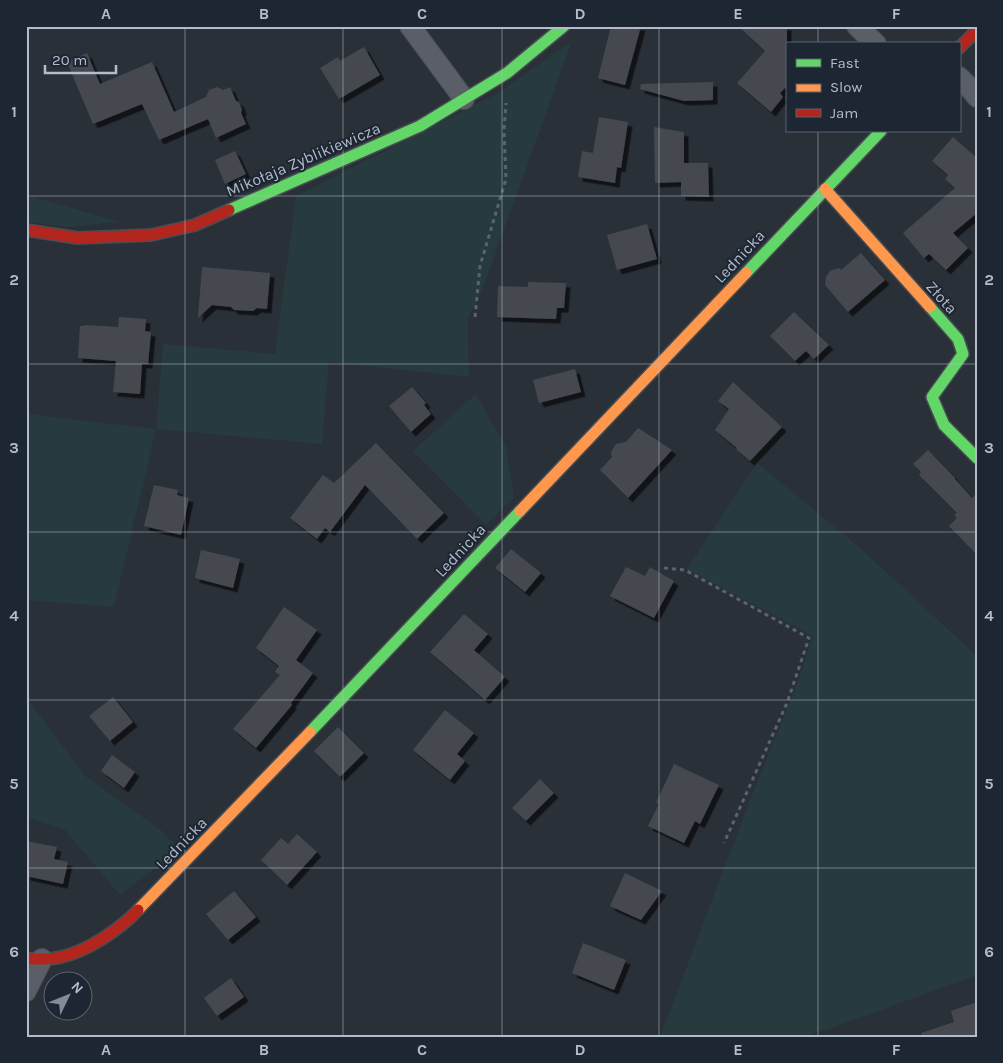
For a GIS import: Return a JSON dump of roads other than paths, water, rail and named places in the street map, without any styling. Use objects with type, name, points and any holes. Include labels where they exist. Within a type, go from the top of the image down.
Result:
[{"type":"main road","name":"Mikołaja Zyblikiewicza","points":[[26,230],[78,238],[151,235],[195,225],[420,126],[508,73],[564,26]]},
{"type":"main road","points":[[960,47],[977,30]]},
{"type":"main road","name":"Lednicka","points":[[34,959],[61,957],[80,950],[113,932],[136,913],[880,132]]},
{"type":"main road","name":"Złota","points":[[826,189],[958,339],[963,354],[932,397],[944,425],[977,458]]},
{"type":"street","points":[[410,26],[464,99]]},
{"type":"street","points":[[857,26],[874,42]]},
{"type":"street","points":[[960,79],[977,97]]},
{"type":"street","points":[[26,991],[34,959]]}]
